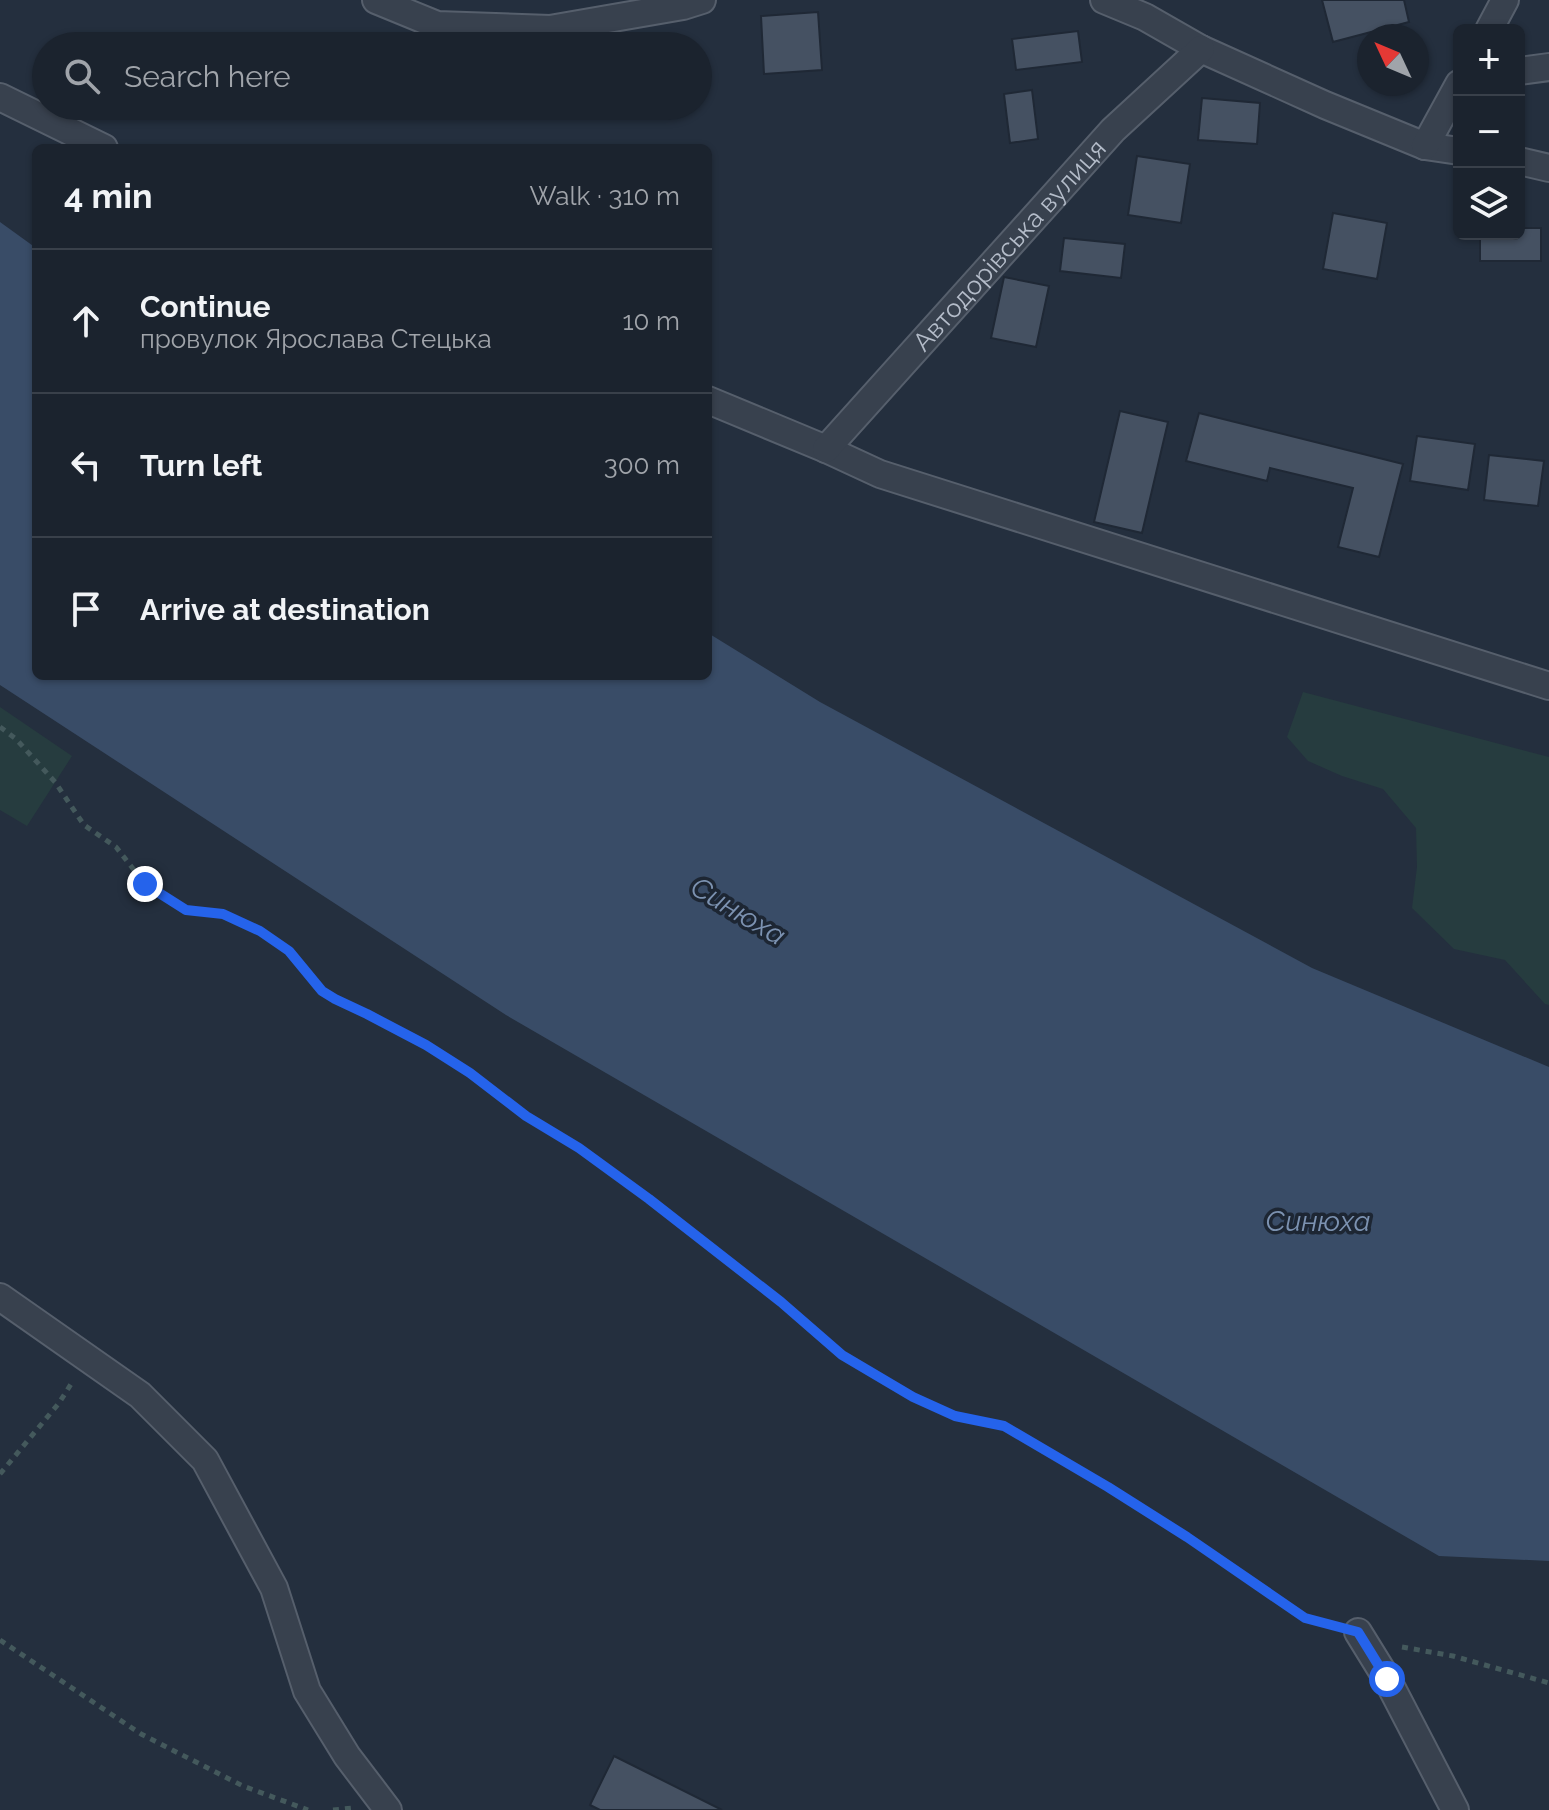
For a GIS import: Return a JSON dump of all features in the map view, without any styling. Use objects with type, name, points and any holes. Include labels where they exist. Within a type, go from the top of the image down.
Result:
[{"type":"street","points":[[376,0],[437,25],[550,29],[702,0]]},
{"type":"street","points":[[1104,0],[1145,17],[1201,49],[1425,146],[1453,150]]},
{"type":"street","points":[[1492,24],[1505,0]]},
{"type":"street","name":"Автодорівська вулиця","points":[[826,449],[1113,130],[1201,49]]},
{"type":"street","points":[[1525,70],[1549,67]]},
{"type":"street","points":[[1425,146],[1453,95]]},
{"type":"street","points":[[0,97],[32,113]]},
{"type":"street","points":[[47,120],[96,144]]},
{"type":"street","points":[[1525,162],[1549,168]]},
{"type":"street","points":[[712,402],[880,474],[1549,686]]},
{"type":"street","points":[[0,1297],[140,1395],[205,1460],[274,1588],[307,1691],[347,1756],[388,1810]]},
{"type":"street","points":[[1358,1632],[1387,1679],[1455,1810]]},
{"type":"path","points":[[0,727],[16,739],[55,782],[84,825],[116,847],[145,884],[186,910],[223,914],[260,931],[289,951],[322,991],[426,1045],[470,1073],[526,1116],[579,1148],[781,1302],[842,1355],[941,1410],[1004,1426],[1121,1495],[1305,1618],[1358,1632],[1379,1643],[1453,1656],[1549,1683]]},
{"type":"path","points":[[0,1474],[59,1403],[88,1358]]},
{"type":"path","points":[[0,1640],[141,1734],[243,1786],[308,1810]]},
{"type":"green space","points":[[1303,692],[1549,757],[1549,1005],[1505,960],[1454,949],[1412,908],[1417,867],[1416,828],[1383,789],[1308,761],[1287,737]]},
{"type":"green space","points":[[0,707],[72,756],[27,826],[0,810]]},
{"type":"water","name":"Синюха","points":[[0,222],[32,245],[32,680],[712,680],[712,635],[820,702],[1312,968],[1549,1067],[1549,1561],[1439,1556],[506,1015],[0,685]]},
{"type":"building","points":[[1322,0],[1404,0],[1409,22],[1357,24],[1357,36],[1333,42]]},
{"type":"building","points":[[818,12],[822,70],[764,74],[761,16]]},
{"type":"building","points":[[1078,31],[1082,62],[1016,70],[1012,39]]},
{"type":"building","points":[[1032,90],[1038,139],[1010,143],[1004,94]]},
{"type":"building","points":[[1202,98],[1260,103],[1257,144],[1198,140]]},
{"type":"building","points":[[1137,156],[1190,164],[1181,223],[1128,215]]},
{"type":"building","points":[[1333,213],[1387,223],[1377,279],[1323,269]]},
{"type":"building","points":[[1525,228],[1541,228],[1541,261],[1480,261],[1480,240],[1525,240]]},
{"type":"building","points":[[1064,238],[1125,244],[1121,278],[1060,271]]},
{"type":"building","points":[[1004,277],[1049,286],[1036,347],[991,338]]},
{"type":"building","points":[[1120,411],[1168,422],[1142,533],[1094,522]]},
{"type":"building","points":[[1199,413],[1403,464],[1379,557],[1338,547],[1353,488],[1270,468],[1267,481],[1186,461]]},
{"type":"building","points":[[1417,436],[1475,444],[1468,490],[1410,481]]},
{"type":"building","points":[[1489,455],[1544,461],[1538,506],[1484,500]]},
{"type":"building","points":[[614,1756],[722,1810],[600,1810],[590,1805]]},
{"type":"route","points":[[145,884],[186,910],[223,914],[260,931],[289,951],[322,991],[426,1045],[470,1073],[526,1116],[579,1148],[781,1302],[842,1355],[913,1397],[955,1416],[1004,1426],[1187,1537],[1305,1618],[1358,1632],[1387,1679]]}]
